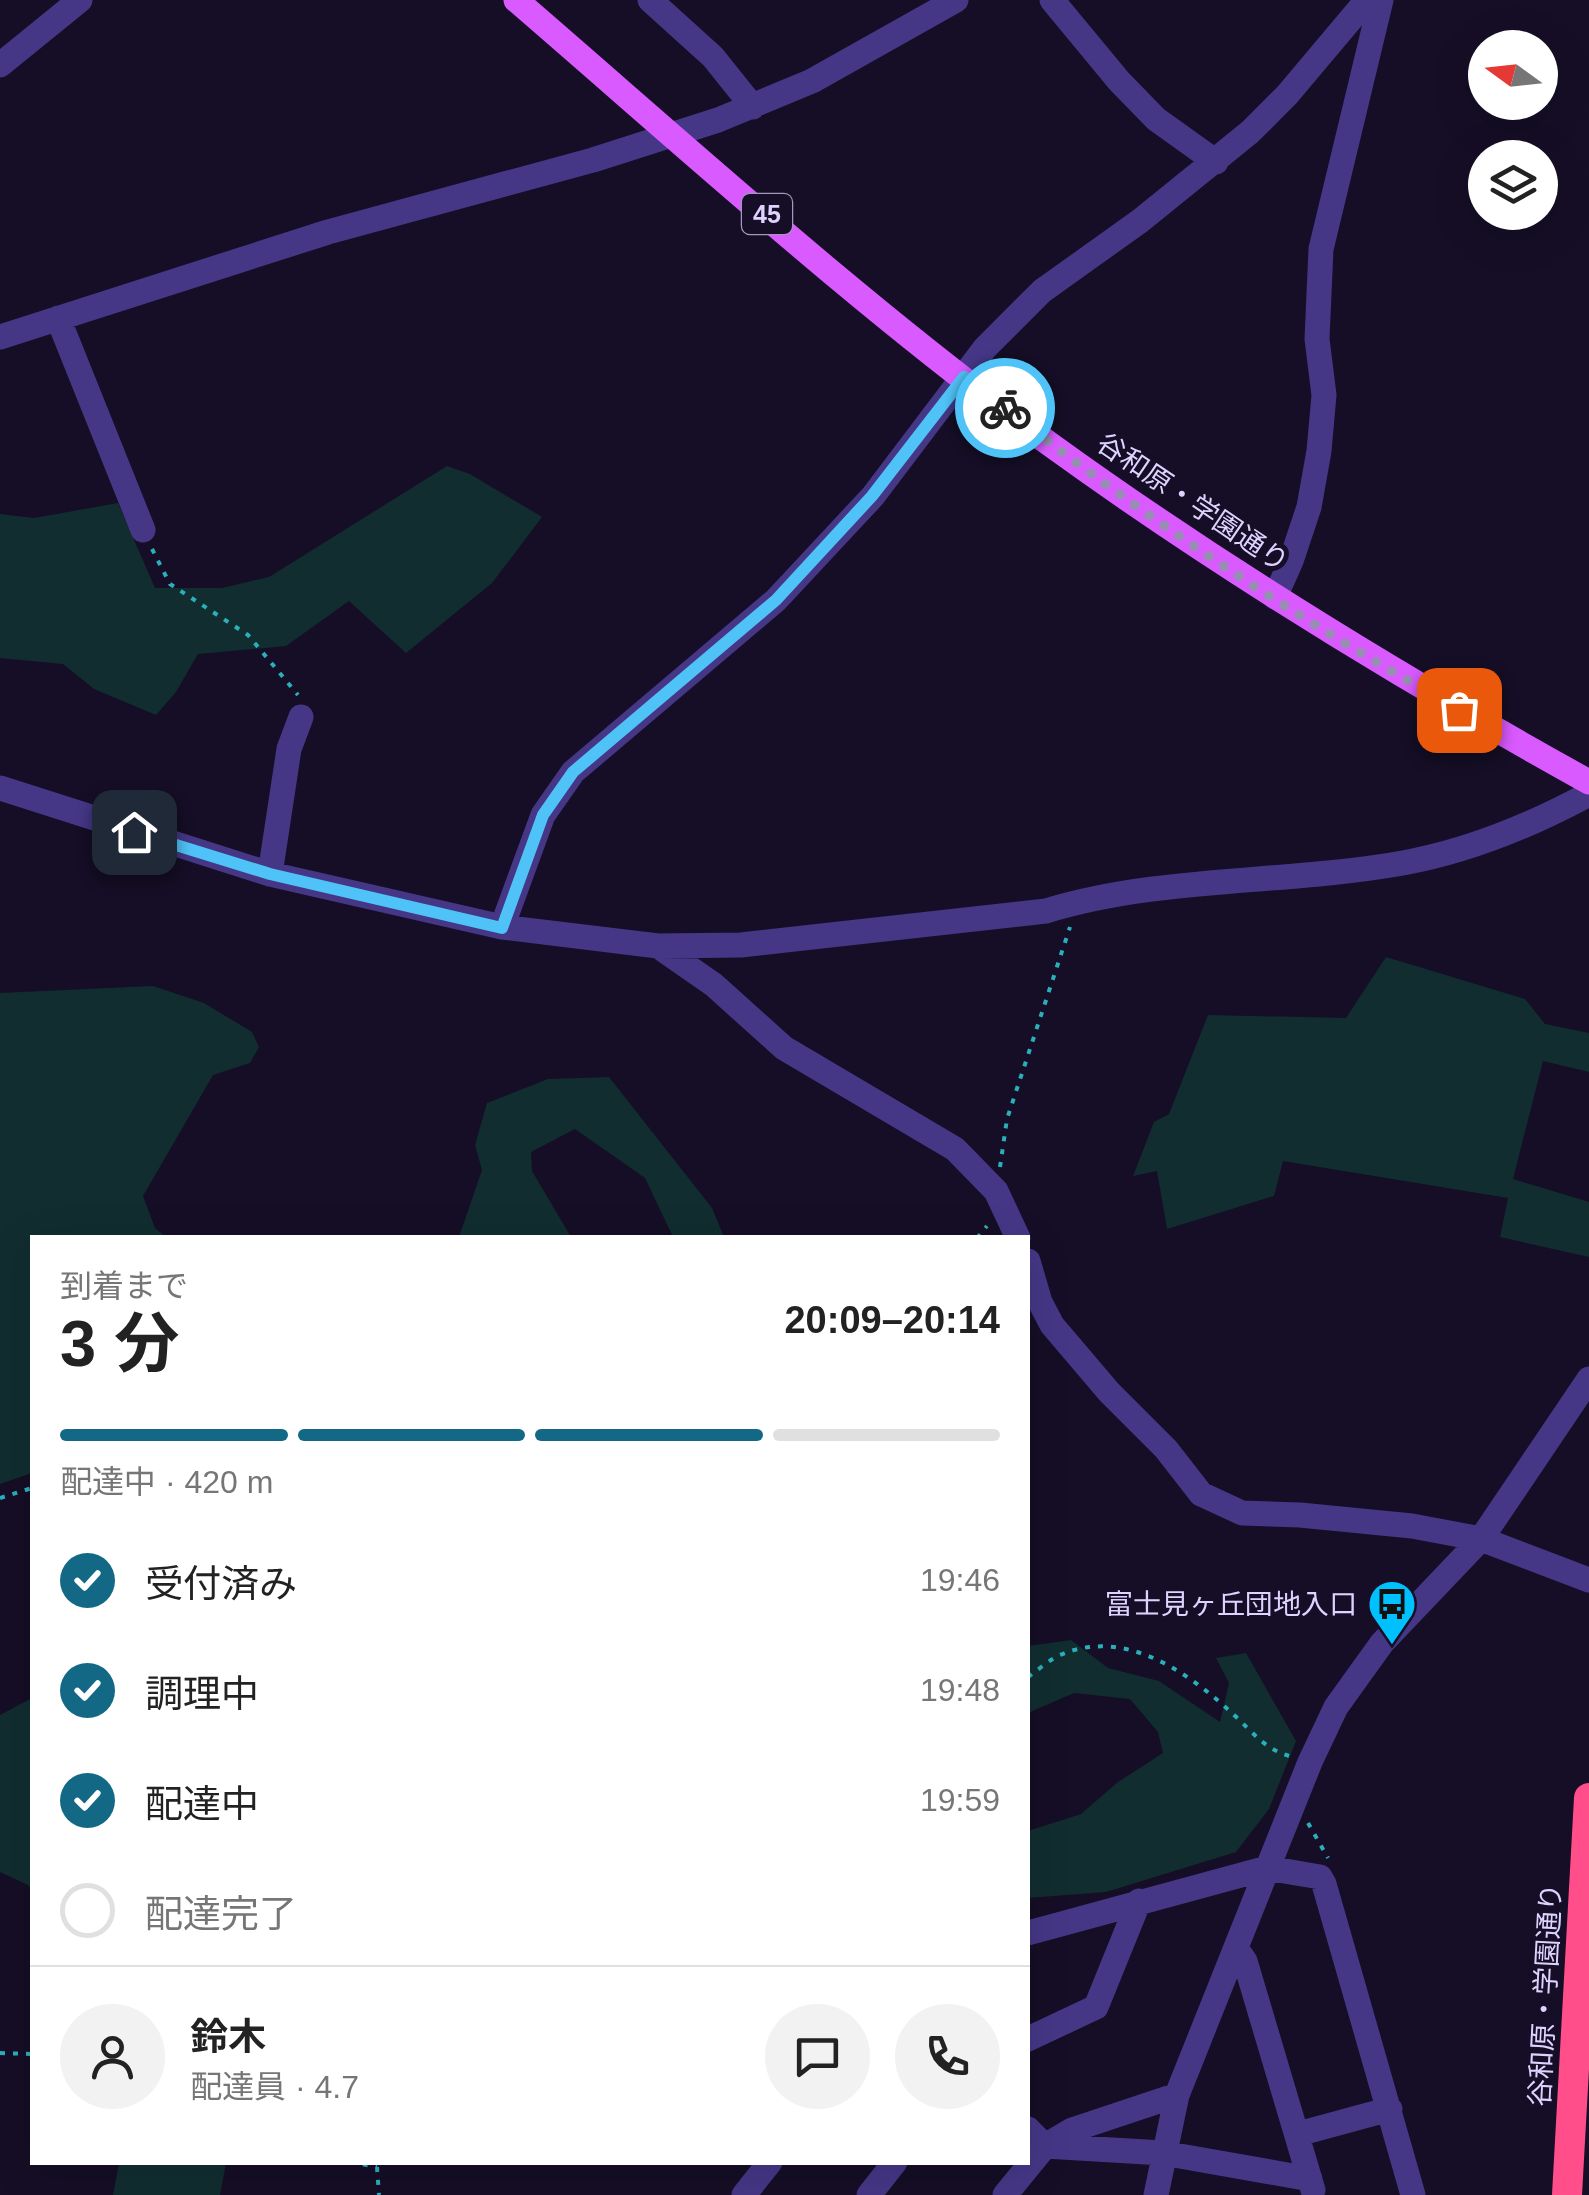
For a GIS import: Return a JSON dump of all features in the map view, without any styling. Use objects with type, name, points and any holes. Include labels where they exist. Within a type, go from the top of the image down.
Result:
[{"type":"highway","name":"谷和原・学園通り","points":[[1567,2195],[1589,1798]]},
{"type":"main road","name":"谷和原・学園通り","points":[[516,0],[861,295],[1111,487],[1426,692],[1589,782]]},
{"type":"street","points":[[0,65],[80,0]]},
{"type":"street","points":[[650,0],[713,57],[753,107]]},
{"type":"street","points":[[0,337],[328,232],[593,160],[753,107],[812,81],[956,0]]},
{"type":"street","points":[[1052,0],[1156,119],[1216,162]]},
{"type":"street","points":[[502,928],[543,815],[573,772],[776,600],[872,496],[985,348],[1042,291],[1216,162],[1288,95],[1366,0]]},
{"type":"street","points":[[1275,597],[1292,561],[1319,451],[1324,395],[1317,339],[1321,249],[1382,0]]},
{"type":"street","points":[[58,318],[142,530]]},
{"type":"street","points":[[270,874],[289,749],[301,717]]},
{"type":"street","points":[[0,788],[270,874],[502,928],[658,946],[741,945],[1046,911],[1078,901],[1402,863],[1506,835],[1589,794]]},
{"type":"street","points":[[658,946],[714,986],[784,1048],[955,1148],[996,1191],[1017,1235]]},
{"type":"street","points":[[1030,1268],[1040,1302],[1052,1324],[1109,1392],[1166,1449],[1201,1494],[1242,1513],[1300,1514],[1482,1538],[1589,1580]]},
{"type":"street","points":[[1156,2195],[1177,2094],[1266,1868],[1336,1707],[1362,1667],[1482,1538],[1589,1380]]},
{"type":"street","points":[[1030,1931],[1266,1868],[1314,1874],[1324,1884],[1413,2195]]},
{"type":"street","points":[[1030,2038],[1096,2008],[1138,1901]]},
{"type":"street","points":[[1036,2138],[1164,2153],[1312,2187],[1245,1960],[1236,1948]]},
{"type":"street","points":[[1036,2138],[1072,2130],[1177,2094]]},
{"type":"street","points":[[1298,2134],[1390,2110]]},
{"type":"street","points":[[744,2195],[768,2165]]},
{"type":"street","points":[[870,2195],[893,2165]]},
{"type":"street","points":[[1005,2195],[1021,2165]]},
{"type":"path","points":[[142,530],[170,584],[248,635],[304,703],[301,717]]},
{"type":"path","points":[[996,1191],[1007,1120],[1078,901]]},
{"type":"path","points":[[0,1498],[30,1489]]},
{"type":"path","points":[[1030,1676],[1059,1655],[1100,1645],[1128,1648],[1164,1663],[1202,1687],[1268,1750],[1310,1762]]},
{"type":"path","points":[[0,2053],[30,2054]]},
{"type":"path","points":[[379,2165],[379,2195]]},
{"type":"green space","points":[[447,466],[470,474],[542,517],[492,583],[406,653],[349,601],[286,646],[198,654],[176,692],[156,715],[94,689],[63,664],[0,658],[0,514],[34,518],[118,503],[155,588],[222,588],[269,577]]},
{"type":"green space","points":[[1386,957],[1525,999],[1545,1024],[1589,1033],[1589,1072],[1543,1061],[1513,1179],[1589,1202],[1589,1257],[1500,1237],[1508,1198],[1283,1161],[1274,1196],[1167,1229],[1157,1171],[1133,1176],[1154,1122],[1169,1114],[1208,1015],[1346,1018]]},
{"type":"green space","points":[[153,986],[204,1003],[252,1032],[259,1047],[250,1063],[213,1075],[143,1196],[155,1228],[164,1235],[30,1235],[30,1474],[0,1484],[0,993]]},
{"type":"green space","points":[[609,1077],[712,1208],[723,1235],[672,1235],[645,1178],[575,1129],[531,1152],[532,1171],[570,1235],[460,1235],[482,1170],[475,1145],[487,1103],[548,1079]]},
{"type":"green space","points":[[1071,1640],[1108,1668],[1159,1681],[1220,1722],[1229,1683],[1216,1658],[1246,1653],[1296,1741],[1269,1809],[1236,1852],[1106,1892],[1030,1898],[1030,1830],[1081,1814],[1118,1782],[1163,1753],[1158,1732],[1130,1699],[1074,1693],[1030,1712],[1030,1646]]},
{"type":"green space","points":[[30,1699],[30,1888],[0,1872],[0,1715]]},
{"type":"green space","points":[[118,2165],[226,2165],[220,2195],[113,2195]]},
{"type":"way so far","points":[[1005,408],[1143,510],[1361,652],[1459,710]]},
{"type":"place","name":"富士見ヶ丘団地入口","points":[[1392,1646]]},
{"type":"route","points":[[134,832],[270,874],[502,928],[543,815],[573,772],[776,600],[872,496],[964,377],[1005,408]]}]
